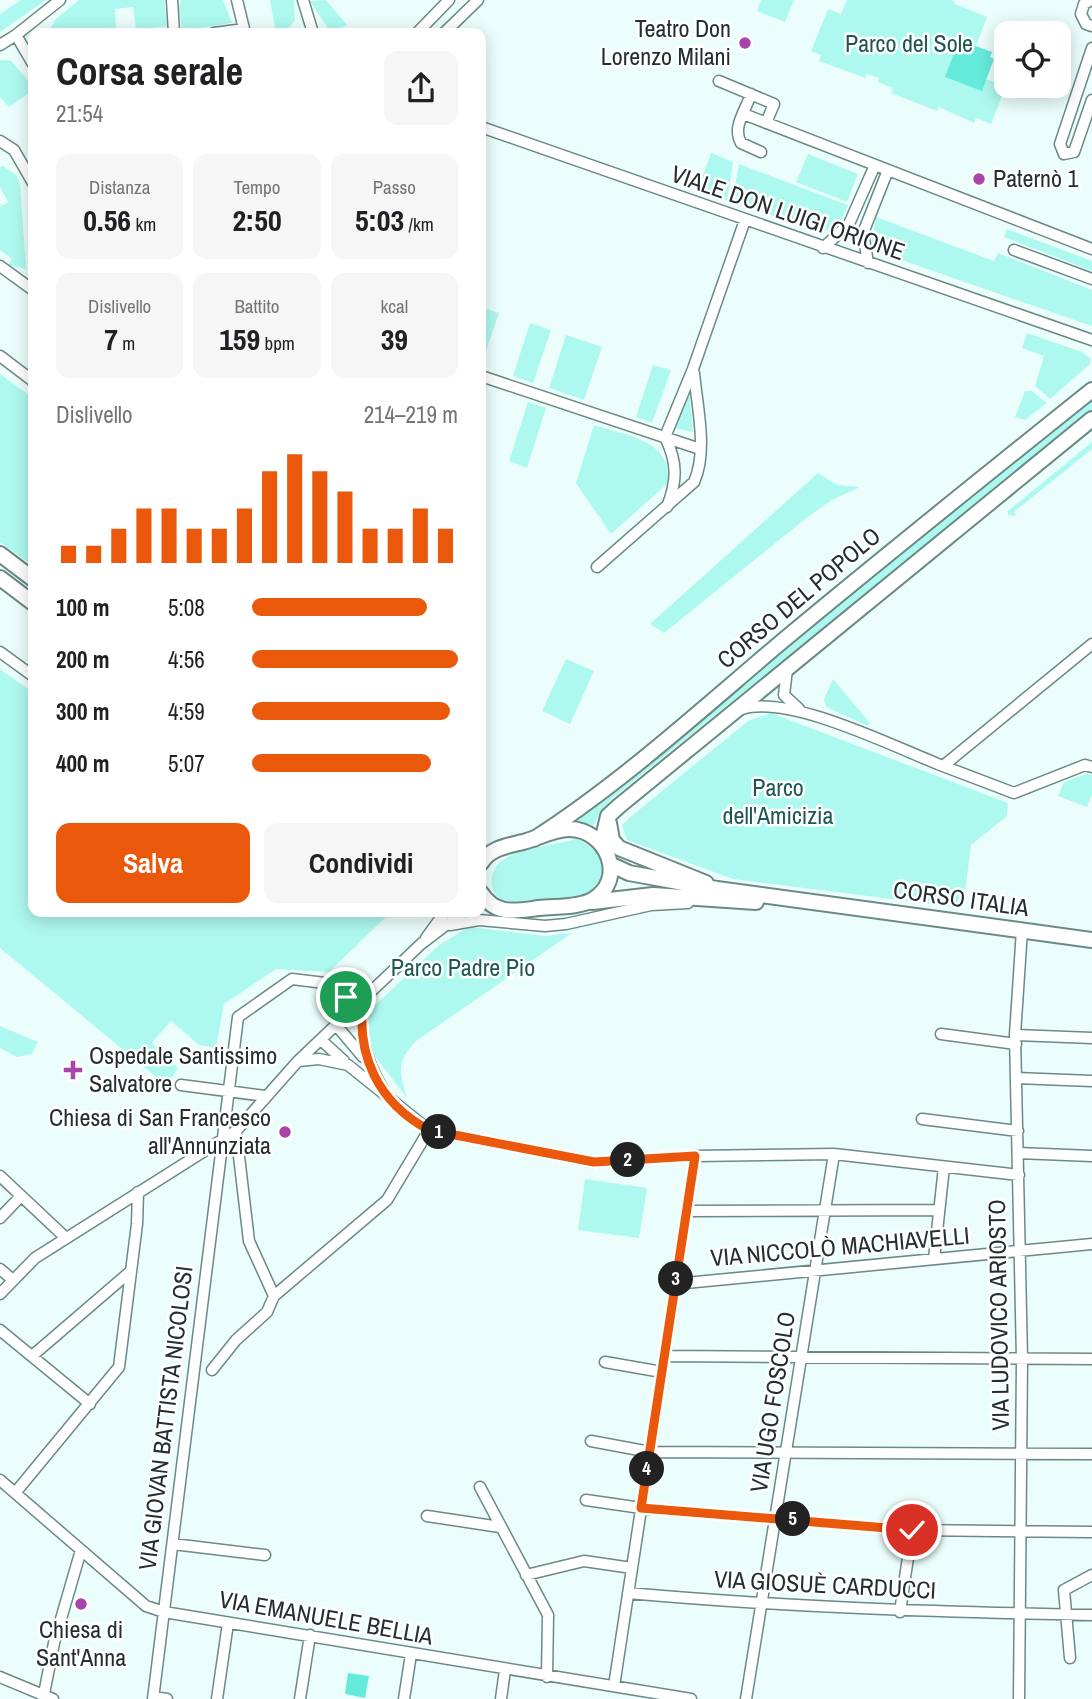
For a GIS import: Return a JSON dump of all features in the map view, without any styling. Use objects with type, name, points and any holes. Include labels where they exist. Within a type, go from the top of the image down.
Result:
[{"type":"street","points":[[0,45],[60,0]]},
{"type":"street","points":[[172,0],[174,28]]},
{"type":"street","points":[[237,0],[243,28]]},
{"type":"street","points":[[303,0],[311,28]]},
{"type":"street","points":[[423,28],[449,0]]},
{"type":"street","points":[[1091,0],[1084,4],[1082,14],[1086,23],[1092,26]]},
{"type":"street","points":[[448,28],[471,2]]},
{"type":"street","points":[[16,35],[28,55]]},
{"type":"street","points":[[1092,48],[1060,144],[1064,154],[1074,152],[1088,127],[1092,100]]},
{"type":"street","points":[[719,81],[774,104],[766,123]]},
{"type":"street","points":[[751,94],[746,115],[737,125],[737,136],[741,143],[761,152]]},
{"type":"street","points":[[746,115],[1092,249]]},
{"type":"street","name":"VIALE DON LUIGI ORIONE","points":[[486,129],[1089,341]]},
{"type":"street","points":[[0,141],[14,150],[28,174]]},
{"type":"street","points":[[823,248],[849,224],[875,165]]},
{"type":"street","points":[[868,263],[863,233],[888,170]]},
{"type":"street","points":[[864,191],[876,196]]},
{"type":"street","points":[[667,507],[673,491],[676,464],[665,438],[694,369],[745,220]]},
{"type":"street","points":[[1014,250],[1092,279]]},
{"type":"street","points":[[0,266],[28,286]]},
{"type":"street","points":[[0,356],[28,376]]},
{"type":"street","points":[[597,568],[694,482],[700,467],[700,449],[694,369]]},
{"type":"street","points":[[486,378],[700,449]]},
{"type":"street","name":"CORSO DEL POPOLO","points":[[534,839],[560,823],[698,713],[873,566],[1092,390]]},
{"type":"street","name":"CORSO DEL POPOLO","points":[[608,817],[1092,419]]},
{"type":"street","points":[[0,554],[28,575]]},
{"type":"street","points":[[0,578],[28,599]]},
{"type":"street","points":[[943,766],[1092,643]]},
{"type":"street","points":[[0,652],[28,672]]},
{"type":"street","points":[[788,668],[784,695],[803,712]]},
{"type":"street","points":[[734,712],[764,705],[803,712],[1014,793],[1085,765],[1092,767]]},
{"type":"street","points":[[602,842],[608,817]]},
{"type":"street","points":[[608,817],[609,831],[619,848],[638,858],[688,873],[717,889]]},
{"type":"street","points":[[486,857],[494,851],[560,830],[572,829],[591,834],[602,842],[612,866],[606,886],[589,902]]},
{"type":"street","points":[[612,866],[629,873],[717,889],[824,904]]},
{"type":"street","points":[[486,901],[502,911],[653,895],[708,901],[824,904]]},
{"type":"street","points":[[450,925],[480,920],[545,926],[566,924],[651,905],[708,901]]},
{"type":"street","name":"CORSO ITALIA","points":[[824,904],[1092,940]]},
{"type":"street","points":[[0,1293],[35,1258],[221,1143],[236,1131],[298,1061],[421,944],[441,917]]},
{"type":"street","points":[[421,944],[458,917]]},
{"type":"street","name":"VIA LUDOVICO ARIOSTO","points":[[1019,1699],[1022,1359],[1016,1040],[1022,930]]},
{"type":"street","name":"VIA GIOVAN BATTISTA NICOLOSI","points":[[153,1698],[238,1017],[275,988],[292,979],[312,979],[333,984],[360,1003]]},
{"type":"street","points":[[360,1003],[362,1043],[367,1063]]},
{"type":"street","points":[[336,1025],[367,1063],[387,1096]]},
{"type":"street","points":[[941,1034],[1016,1040],[1092,1038]]},
{"type":"street","points":[[321,1040],[418,1124],[429,1130],[594,1162],[695,1156],[834,1154],[1019,1175]]},
{"type":"street","points":[[298,1061],[319,1059],[348,1065]]},
{"type":"street","points":[[1016,1078],[1092,1081]]},
{"type":"street","points":[[181,1086],[265,1096]]},
{"type":"street","points":[[922,1119],[1018,1131]]},
{"type":"street","points":[[212,1370],[236,1339],[267,1312],[274,1296],[387,1200],[429,1130]]},
{"type":"street","points":[[236,1131],[249,1241],[274,1296]]},
{"type":"street","points":[[1018,1153],[1092,1156]]},
{"type":"street","name":"VIA UGO FOSCOLO","points":[[746,1699],[834,1154]]},
{"type":"street","points":[[614,1686],[695,1156]]},
{"type":"street","points":[[934,1259],[944,1167]]},
{"type":"street","points":[[0,1176],[66,1238]]},
{"type":"street","points":[[15,1493],[119,1367],[138,1192]]},
{"type":"street","points":[[0,1218],[20,1196]]},
{"type":"street","points":[[687,1211],[939,1210]]},
{"type":"street","name":"VIA NICCOLÒ MACHIAVELLI","points":[[676,1284],[1092,1244]]},
{"type":"street","points":[[0,1269],[13,1280]]},
{"type":"street","points":[[32,1356],[131,1271]]},
{"type":"street","points":[[0,1330],[90,1404]]},
{"type":"street","points":[[664,1356],[1092,1359]]},
{"type":"street","points":[[605,1362],[662,1372]]},
{"type":"street","points":[[591,1441],[650,1452],[1092,1454]]},
{"type":"street","name":"VIA EMANUELE BELLIA","points":[[0,1480],[146,1606],[164,1612],[689,1699]]},
{"type":"street","points":[[480,1487],[548,1615],[547,1677]]},
{"type":"street","points":[[586,1500],[641,1508],[912,1530],[1092,1532]]},
{"type":"street","points":[[427,1516],[500,1527]]},
{"type":"street","points":[[900,1612],[912,1530]]},
{"type":"street","points":[[173,1544],[265,1555]]},
{"type":"street","points":[[0,1677],[47,1698],[54,1643],[81,1550]]},
{"type":"street","points":[[526,1575],[584,1561],[632,1568]]},
{"type":"street","points":[[1070,1658],[1064,1590],[1092,1575]]},
{"type":"street","name":"VIA GIOSUÈ CARDUCCI","points":[[628,1593],[761,1605],[900,1612],[1092,1615]]},
{"type":"street","points":[[217,1699],[228,1623]]},
{"type":"street","points":[[300,1699],[310,1635]]},
{"type":"street","points":[[404,1699],[411,1654]]},
{"type":"street","points":[[501,1699],[505,1670]]},
{"type":"street","points":[[153,1698],[167,1699]]},
{"type":"green space","points":[[21,0],[46,0],[0,32],[0,14]]},
{"type":"green space","points":[[79,0],[164,0],[167,26],[136,28],[133,7],[115,9],[116,28],[51,28],[56,19]]},
{"type":"green space","points":[[181,0],[223,0],[232,23],[182,28],[179,7]]},
{"type":"green space","points":[[270,0],[294,0],[295,20],[289,28],[275,28]]},
{"type":"green space","points":[[326,0],[347,25],[328,28],[310,1]]},
{"type":"green space","points":[[761,0],[794,0],[785,22],[757,11]]},
{"type":"green space","name":"Parco del Sole","points":[[847,0],[953,0],[955,4],[987,17],[976,46],[960,40],[981,90],[986,79],[994,82],[994,98],[1001,98],[991,124],[976,118],[974,123],[939,107],[937,111],[891,93],[893,88],[878,82],[879,78],[867,74],[865,78],[819,61],[821,55],[811,51],[828,9],[841,14]]},
{"type":"green space","points":[[0,60],[11,61],[28,80],[28,94],[9,107],[0,97]]},
{"type":"green space","points":[[711,153],[733,162],[727,200],[697,191]]},
{"type":"green space","points":[[808,154],[858,174],[847,202],[796,182]]},
{"type":"green space","points":[[739,164],[848,205],[838,226],[821,232],[732,202]]},
{"type":"green space","points":[[3,166],[16,175],[20,184],[26,269],[8,265],[12,259],[0,250],[0,207],[8,202],[0,187],[0,167]]},
{"type":"green space","points":[[876,217],[994,261],[998,253],[1092,290],[1092,326],[881,253],[871,244]]},
{"type":"green space","points":[[1007,229],[1092,261],[1092,271],[1004,237]]},
{"type":"green space","points":[[486,309],[499,313],[486,351]]},
{"type":"green space","points":[[530,323],[551,330],[533,383],[513,376]]},
{"type":"green space","points":[[1027,333],[1082,352],[1091,359],[1090,364],[1050,399],[1035,386],[1044,356],[1022,348]]},
{"type":"green space","points":[[566,335],[602,347],[584,400],[549,388]]},
{"type":"green space","points":[[653,365],[671,370],[652,423],[636,417]]},
{"type":"green space","points":[[0,374],[28,394],[28,562],[0,542]]},
{"type":"green space","points":[[689,390],[693,432],[675,428]]},
{"type":"green space","points":[[1025,391],[1032,391],[1047,403],[1025,420],[1015,417]]},
{"type":"green space","points":[[1092,396],[1092,410],[615,796],[601,810],[594,825],[573,821]]},
{"type":"green space","points":[[528,402],[546,408],[527,468],[509,461]]},
{"type":"green space","points":[[594,425],[646,442],[664,458],[668,470],[667,484],[611,534],[576,483]]},
{"type":"green space","points":[[1092,442],[1092,449],[1014,512],[1017,516],[1008,515],[1008,511]]},
{"type":"green space","points":[[818,473],[837,485],[860,487],[832,500],[809,516],[664,633],[650,624]]},
{"type":"green space","points":[[566,659],[594,671],[570,724],[542,711]]},
{"type":"green space","points":[[0,669],[28,689],[28,917],[386,917],[329,972],[276,969],[224,1004],[216,1048],[199,1045],[171,1021],[152,1043],[178,1068],[167,1086],[0,948]]},
{"type":"green space","points":[[833,679],[870,723],[868,726],[826,707],[824,699]]},
{"type":"green space","name":"Parco dell'Amicizia","points":[[771,713],[1008,803],[1007,816],[971,845],[963,908],[733,879],[627,840],[622,825],[629,818],[748,721]]},
{"type":"green space","points":[[1087,774],[1092,775],[1092,794],[1087,807],[1058,796],[1064,782]]},
{"type":"green space","points":[[576,839],[598,853],[605,868],[601,883],[593,890],[574,896],[515,902],[496,895],[492,876],[503,860],[529,849]]},
{"type":"green space","name":"Parco Padre Pio","points":[[469,927],[545,936],[572,933],[416,1041],[405,1055],[401,1067],[407,1098],[374,1055],[368,1029],[371,1009],[439,945]]},
{"type":"green space","points":[[0,1026],[38,1042],[32,1054],[17,1057],[0,1048]]},
{"type":"green space","points":[[585,1179],[647,1188],[639,1238],[578,1230]]},
{"type":"shaded area","points":[[959,40],[992,52],[990,57],[994,59],[982,91],[945,77]]},
{"type":"shaded area","points":[[348,1673],[369,1676],[365,1698],[345,1694]]},
{"type":"place","name":"Teatro Don Lorenzo Milani","points":[[745,43]]},
{"type":"place","name":"Paternò 1","points":[[979,179]]},
{"type":"place","name":"Ospedale Santissimo Salvatore","points":[[73,1070]]},
{"type":"place","name":"Chiesa di San Francesco all'Annunziata","points":[[285,1132]]},
{"type":"place","name":"Chiesa di Sant'Anna","points":[[81,1604]]},
{"type":"route","points":[[346,997],[356,1007],[363,999],[362,1043],[367,1063],[387,1096],[418,1124],[429,1130],[594,1162],[695,1156],[641,1508],[912,1530]]}]
